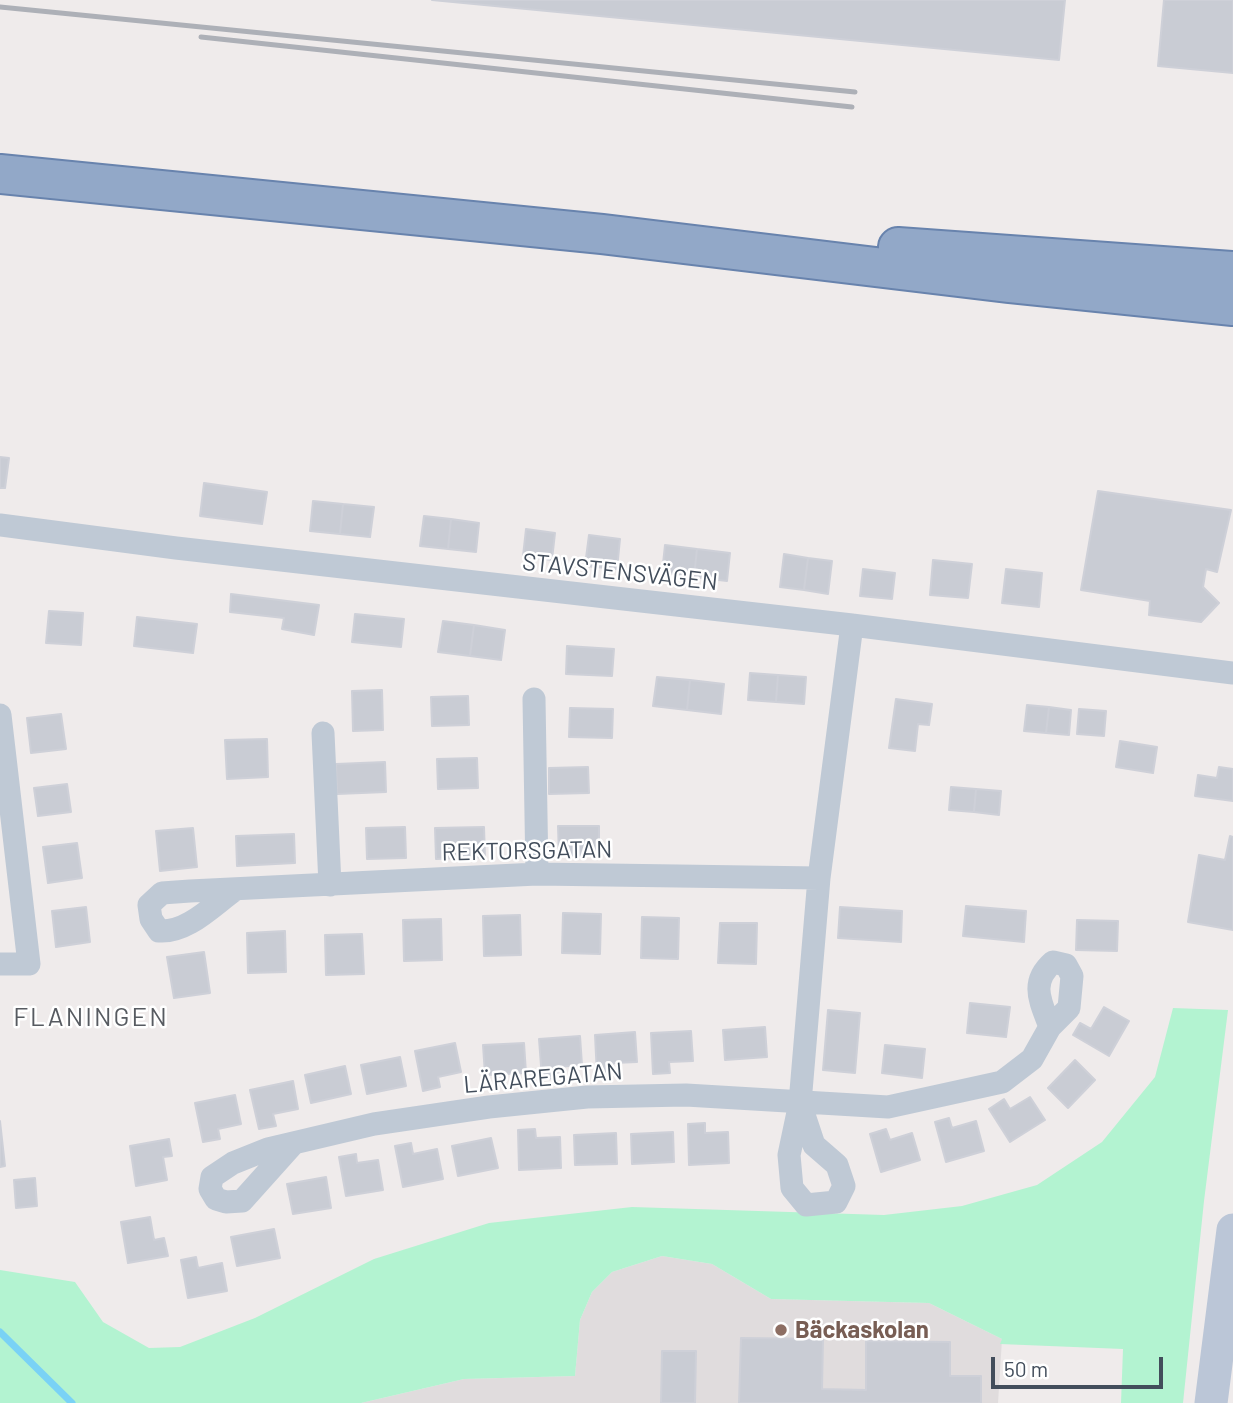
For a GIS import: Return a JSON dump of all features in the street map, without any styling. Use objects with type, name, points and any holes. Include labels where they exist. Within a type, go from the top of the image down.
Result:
[{"type":"highway","points":[[0,174],[602,234],[1008,283],[1233,306]]},
{"type":"highway","points":[[602,234],[952,249],[1233,271]]},
{"type":"highway","points":[[1008,283],[1233,327]]},
{"type":"main road","points":[[1211,1403],[1233,1230]]},
{"type":"street","name":"STAVSTENSVÄGEN","points":[[0,524],[177,548],[852,625],[1233,673]]},
{"type":"street","points":[[800,1103],[819,878],[852,625]]},
{"type":"street","points":[[534,699],[537,874]]},
{"type":"street","points":[[0,715],[29,964],[0,964]]},
{"type":"street","points":[[324,733],[330,885]]},
{"type":"street","name":"REKTORSGATAN","points":[[236,889],[537,874],[819,878]]},
{"type":"street","name":"LÄRAREGATAN","points":[[294,1143],[374,1124],[587,1097],[686,1095],[888,1107],[1002,1082],[1032,1059],[1050,1027]]},
{"type":"shaded area","name":"Bäckaskolan","points":[[662,1256],[712,1264],[771,1299],[929,1303],[1002,1339],[998,1403],[361,1403],[464,1379],[575,1376],[580,1320],[592,1292],[612,1272]]},
{"type":"green space","points":[[1173,1008],[1228,1010],[1204,1201],[1183,1403],[1121,1403],[1123,1349],[1000,1344],[1002,1339],[929,1303],[771,1299],[712,1264],[662,1256],[612,1272],[592,1292],[580,1320],[575,1376],[464,1379],[361,1403],[0,1403],[0,1270],[75,1282],[103,1322],[149,1348],[180,1347],[255,1318],[374,1259],[489,1223],[632,1207],[884,1215],[962,1206],[1037,1185],[1102,1142],[1155,1077]]},
{"type":"building","points":[[432,0],[1065,0],[1059,60]]},
{"type":"building","points":[[1164,0],[1233,0],[1233,73],[1158,66]]},
{"type":"building","points":[[0,457],[9,458],[5,488],[0,488]]},
{"type":"building","points":[[204,483],[267,492],[262,524],[200,516]]},
{"type":"building","points":[[1098,491],[1231,510],[1217,572],[1206,569],[1203,587],[1219,603],[1201,622],[1149,615],[1150,601],[1081,590]]},
{"type":"building","points":[[313,501],[343,504],[340,534],[310,531]]},
{"type":"building","points":[[343,504],[374,507],[370,537],[340,534]]},
{"type":"building","points":[[424,516],[451,519],[448,549],[420,546]]},
{"type":"building","points":[[451,519],[479,523],[476,552],[448,549]]},
{"type":"building","points":[[526,529],[555,533],[552,560],[523,556]]},
{"type":"building","points":[[589,535],[620,539],[617,569],[585,566]]},
{"type":"building","points":[[665,545],[697,549],[694,577],[662,573]]},
{"type":"building","points":[[697,549],[730,553],[727,581],[694,577]]},
{"type":"building","points":[[784,554],[808,558],[804,590],[780,587]]},
{"type":"building","points":[[808,558],[832,561],[828,594],[804,590]]},
{"type":"building","points":[[933,560],[972,564],[968,598],[930,595]]},
{"type":"building","points":[[863,569],[895,573],[892,599],[860,596]]},
{"type":"building","points":[[1006,569],[1042,573],[1039,607],[1002,603]]},
{"type":"building","points":[[231,594],[319,605],[314,635],[282,629],[284,618],[230,612]]},
{"type":"building","points":[[49,611],[83,613],[81,645],[46,643]]},
{"type":"building","points":[[355,614],[404,619],[401,647],[352,642]]},
{"type":"building","points":[[137,617],[197,624],[193,653],[134,646]]},
{"type":"building","points":[[443,621],[474,625],[470,656],[438,652]]},
{"type":"building","points":[[474,625],[505,630],[501,660],[470,656]]},
{"type":"building","points":[[567,646],[614,649],[612,676],[566,674]]},
{"type":"building","points":[[750,673],[778,675],[776,702],[748,700]]},
{"type":"building","points":[[778,675],[806,677],[804,704],[776,702]]},
{"type":"building","points":[[657,677],[690,680],[687,710],[653,706]]},
{"type":"building","points":[[690,680],[724,684],[721,714],[687,710]]},
{"type":"building","points":[[382,690],[383,730],[353,731],[352,691]]},
{"type":"building","points":[[468,696],[469,725],[432,726],[431,697]]},
{"type":"building","points":[[896,699],[932,704],[929,725],[918,724],[915,751],[889,748]]},
{"type":"building","points":[[1027,705],[1049,707],[1046,733],[1024,731]]},
{"type":"building","points":[[1049,707],[1071,710],[1069,735],[1046,733]]},
{"type":"building","points":[[570,708],[613,709],[612,738],[569,737]]},
{"type":"building","points":[[1079,709],[1106,711],[1104,736],[1077,734]]},
{"type":"building","points":[[61,714],[66,749],[31,753],[27,718]]},
{"type":"building","points":[[267,739],[268,777],[227,779],[225,740]]},
{"type":"building","points":[[1120,741],[1157,747],[1153,773],[1116,767]]},
{"type":"building","points":[[477,758],[478,788],[438,789],[437,759]]},
{"type":"building","points":[[385,762],[386,792],[337,794],[336,764]]},
{"type":"building","points":[[588,767],[589,793],[549,794],[549,768]]},
{"type":"building","points":[[1219,767],[1233,769],[1233,801],[1195,796],[1198,775],[1217,778]]},
{"type":"building","points":[[67,784],[71,812],[38,816],[34,788]]},
{"type":"building","points":[[951,787],[976,789],[974,812],[949,810]]},
{"type":"building","points":[[976,789],[1001,791],[999,815],[974,812]]},
{"type":"building","points":[[558,826],[599,826],[599,855],[559,856]]},
{"type":"building","points":[[405,827],[406,858],[367,859],[366,828]]},
{"type":"building","points":[[484,827],[485,857],[436,859],[435,828]]},
{"type":"building","points":[[193,828],[197,867],[160,871],[156,831]]},
{"type":"building","points":[[294,834],[295,863],[237,866],[236,836]]},
{"type":"building","points":[[1230,836],[1233,837],[1233,930],[1188,922],[1199,855],[1225,860]]},
{"type":"building","points":[[77,843],[82,878],[48,883],[43,847]]},
{"type":"building","points":[[966,906],[1026,911],[1024,942],[963,936]]},
{"type":"building","points":[[86,907],[90,942],[56,947],[52,911]]},
{"type":"building","points":[[840,907],[902,911],[901,942],[838,938]]},
{"type":"building","points":[[563,913],[601,914],[600,954],[562,953]]},
{"type":"building","points":[[520,915],[521,955],[484,956],[483,916]]},
{"type":"building","points":[[642,917],[679,918],[678,959],[641,958]]},
{"type":"building","points":[[441,919],[442,960],[404,961],[403,920]]},
{"type":"building","points":[[1077,920],[1118,921],[1117,951],[1076,950]]},
{"type":"building","points":[[720,923],[757,923],[756,964],[718,963]]},
{"type":"building","points":[[285,931],[286,972],[248,973],[247,933]]},
{"type":"building","points":[[362,934],[364,974],[326,975],[325,935]]},
{"type":"building","points":[[204,952],[210,993],[174,998],[167,957]]},
{"type":"building","points":[[970,1003],[1010,1007],[1006,1037],[967,1033]]},
{"type":"building","points":[[1104,1007],[1129,1021],[1109,1056],[1073,1035],[1080,1023],[1091,1029]]},
{"type":"building","points":[[828,1010],[860,1013],[855,1073],[823,1070]]},
{"type":"building","points":[[765,1027],[767,1057],[725,1060],[723,1030]]},
{"type":"building","points":[[691,1031],[693,1061],[669,1062],[670,1073],[653,1074],[651,1033]]},
{"type":"building","points":[[635,1032],[637,1062],[613,1063],[614,1074],[597,1075],[595,1035]]},
{"type":"building","points":[[580,1036],[582,1065],[557,1067],[558,1078],[542,1079],[539,1039]]},
{"type":"building","points":[[455,1043],[461,1072],[438,1077],[440,1087],[423,1091],[415,1051]]},
{"type":"building","points":[[524,1043],[526,1073],[485,1075],[483,1045]]},
{"type":"building","points":[[885,1045],[925,1049],[922,1078],[882,1073]]},
{"type":"building","points":[[400,1057],[406,1086],[367,1094],[361,1065]]},
{"type":"building","points":[[1075,1060],[1095,1080],[1068,1108],[1048,1088]]},
{"type":"building","points":[[345,1066],[351,1094],[311,1103],[305,1075]]},
{"type":"building","points":[[293,1081],[298,1109],[273,1114],[276,1126],[259,1129],[250,1090]]},
{"type":"building","points":[[235,1095],[241,1124],[218,1129],[220,1139],[203,1142],[195,1103]]},
{"type":"building","points":[[1030,1097],[1045,1120],[1010,1142],[989,1109],[1004,1099],[1010,1109]]},
{"type":"building","points":[[949,1118],[952,1128],[976,1121],[984,1151],[946,1162],[935,1122]]},
{"type":"building","points":[[0,1121],[5,1166],[0,1167]]},
{"type":"building","points":[[705,1123],[705,1133],[728,1132],[729,1163],[689,1165],[688,1124]]},
{"type":"building","points":[[535,1129],[536,1138],[560,1137],[561,1168],[519,1170],[518,1130]]},
{"type":"building","points":[[886,1129],[890,1140],[912,1133],[920,1160],[881,1172],[870,1134]]},
{"type":"building","points":[[673,1132],[674,1162],[632,1164],[631,1134]]},
{"type":"building","points":[[616,1133],[617,1164],[575,1165],[574,1135]]},
{"type":"building","points":[[491,1138],[498,1168],[458,1176],[452,1146]]},
{"type":"building","points":[[169,1139],[172,1156],[163,1157],[167,1180],[136,1186],[130,1146]]},
{"type":"building","points":[[411,1143],[413,1154],[437,1149],[443,1179],[403,1187],[395,1146]]},
{"type":"building","points":[[356,1154],[357,1163],[378,1160],[383,1190],[346,1196],[339,1157]]},
{"type":"building","points":[[326,1177],[331,1208],[293,1214],[287,1184]]},
{"type":"building","points":[[35,1178],[37,1206],[16,1208],[14,1180]]},
{"type":"building","points":[[150,1217],[154,1240],[164,1238],[168,1256],[128,1263],[121,1222]]},
{"type":"building","points":[[274,1229],[280,1258],[237,1266],[231,1237]]},
{"type":"building","points":[[196,1257],[198,1268],[222,1263],[227,1291],[188,1298],[181,1260]]},
{"type":"building","points":[[741,1338],[823,1339],[822,1389],[866,1390],[866,1341],[950,1342],[950,1376],[981,1376],[981,1403],[739,1403]]},
{"type":"building","points":[[662,1351],[696,1351],[695,1403],[661,1403]]},
{"type":"waterway","points":[[0,1332],[72,1403]]},
{"type":"railway","points":[[0,7],[855,92]]},
{"type":"railway","points":[[201,37],[852,107]]},
{"type":"place","name":"Bäckaskolan","points":[[781,1330]]},
{"type":"district","name":"FLANINGEN","points":[[91,1017]]}]
